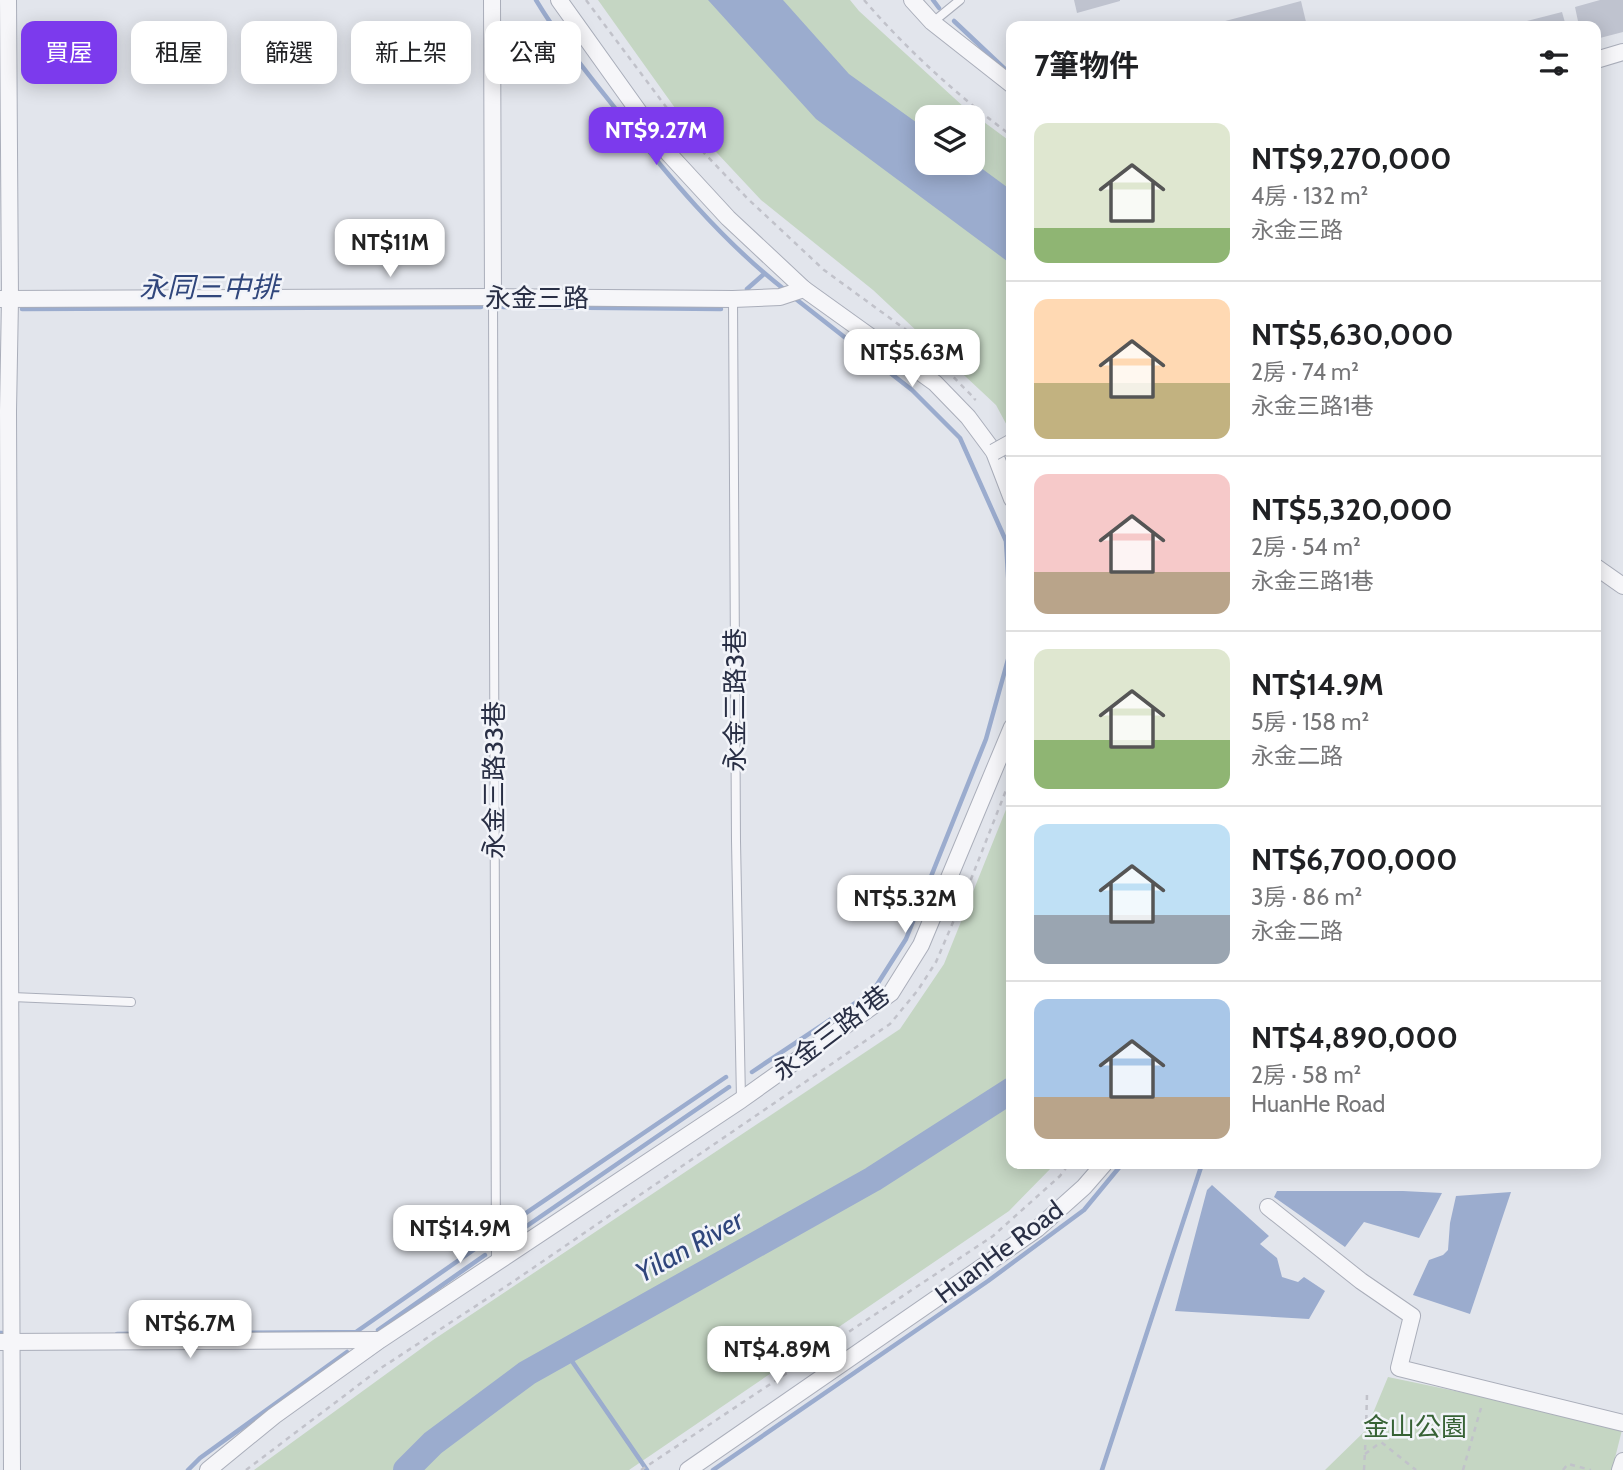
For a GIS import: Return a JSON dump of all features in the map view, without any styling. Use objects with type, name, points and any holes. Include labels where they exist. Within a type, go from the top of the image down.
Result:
[{"type":"street","points":[[8,0],[5,299],[12,997],[6,1342],[12,1470]]},
{"type":"street","points":[[492,0],[493,297]]},
{"type":"street","points":[[559,0],[669,154],[728,218],[804,289],[936,383],[968,417],[994,452],[1006,483]]},
{"type":"street","points":[[912,0],[932,22],[1006,80]]},
{"type":"street","points":[[1601,59],[1623,52]]},
{"type":"street","name":"永金三路","points":[[5,299],[733,299],[780,297],[804,289]]},
{"type":"street","points":[[994,452],[1006,445]]},
{"type":"street","points":[[1601,571],[1623,586]]},
{"type":"street","name":"永金三路1巷","points":[[208,1470],[274,1416],[380,1340],[741,1100],[891,993],[921,945],[1006,741]]},
{"type":"street","name":"HuanHe Road","points":[[688,1470],[1037,1229],[1084,1187],[1100,1169]]},
{"type":"street","points":[[1268,1208],[1361,1281],[1412,1315],[1399,1368],[1623,1423]]},
{"type":"street","points":[[6,1342],[380,1340]]},
{"type":"street","points":[[1620,1470],[1623,1461]]},
{"type":"lane","points":[[932,22],[960,0]]},
{"type":"lane","name":"永金三路33巷","points":[[493,297],[496,1263]]},
{"type":"lane","name":"永金三路3巷","points":[[733,299],[736,841],[741,1100]]},
{"type":"lane","points":[[12,997],[131,1002]]},
{"type":"path","points":[[586,0],[687,135],[748,199],[824,270],[909,332],[975,399],[968,408]]},
{"type":"path","points":[[864,0],[888,28],[973,107],[1006,132]]},
{"type":"path","points":[[641,1470],[993,1236],[1065,1169]]},
{"type":"path","points":[[1364,1470],[1367,1394]]},
{"type":"path","points":[[1463,1470],[1481,1408]]},
{"type":"path","points":[[1366,1430],[1416,1470]]},
{"type":"path","points":[[1366,1454],[1381,1442]]},
{"type":"path","points":[[1563,1470],[1567,1464],[1591,1470]]},
{"type":"green space","points":[[598,0],[850,0],[962,105],[915,105],[915,175],[985,175],[985,123],[1006,138],[1006,424],[996,405],[873,290],[761,200],[675,108]]},
{"type":"green space","points":[[1006,809],[1006,1169],[1050,1169],[1009,1211],[629,1470],[254,1470],[433,1340],[900,1029],[944,964]]},
{"type":"green space","name":"金山公園","points":[[1388,1377],[1623,1426],[1612,1470],[1325,1470],[1366,1430]]},
{"type":"water","points":[[708,0],[783,0],[849,74],[915,121],[915,175],[985,175],[985,171],[1006,186],[1006,260],[816,119]]},
{"type":"water","points":[[1212,1185],[1269,1236],[1260,1244],[1277,1258],[1282,1277],[1298,1282],[1304,1277],[1325,1291],[1309,1319],[1175,1311],[1207,1190]]},
{"type":"water","points":[[1277,1191],[1442,1193],[1419,1238],[1364,1222],[1345,1247],[1274,1197]]},
{"type":"water","points":[[1511,1192],[1470,1314],[1413,1295],[1429,1260],[1448,1250],[1456,1196]]},
{"type":"building","points":[[1074,0],[1120,0],[1120,1],[1077,13]]},
{"type":"building","points":[[1600,0],[1623,0],[1623,32],[1601,38],[1601,21],[1578,21],[1575,7]]},
{"type":"building","points":[[1301,1],[1306,21],[1225,21]]},
{"type":"building","points":[[1562,12],[1565,21],[1527,21]]},
{"type":"waterway","points":[[536,0],[575,57],[676,183],[717,229],[785,290]]},
{"type":"waterway","points":[[933,0],[939,8]]},
{"type":"waterway","points":[[954,21],[1006,70]]},
{"type":"waterway","name":"永同三中排","points":[[747,289],[764,274]]},
{"type":"waterway","points":[[792,296],[912,390],[960,438],[1006,541]]},
{"type":"waterway","name":"永同三中排","points":[[22,309],[481,307]]},
{"type":"waterway","name":"永同三中排","points":[[503,307],[721,309]]},
{"type":"waterway","points":[[752,1072],[873,991],[906,939],[986,739],[1006,667]]},
{"type":"waterway","points":[[504,1228],[726,1077]]},
{"type":"waterway","points":[[508,1239],[729,1087]]},
{"type":"waterway","name":"Yilan River","points":[[406,1470],[433,1443],[527,1373],[873,1179],[1006,1094]]},
{"type":"waterway","points":[[713,1470],[988,1281],[1084,1210],[1118,1169]]},
{"type":"waterway","points":[[1102,1470],[1200,1169]]},
{"type":"waterway","points":[[117,1334],[356,1332],[482,1244]]},
{"type":"waterway","points":[[378,1330],[485,1255]]},
{"type":"waterway","points":[[565,1351],[647,1470]]},
{"type":"waterway","points":[[188,1470],[200,1458],[347,1352]]}]
